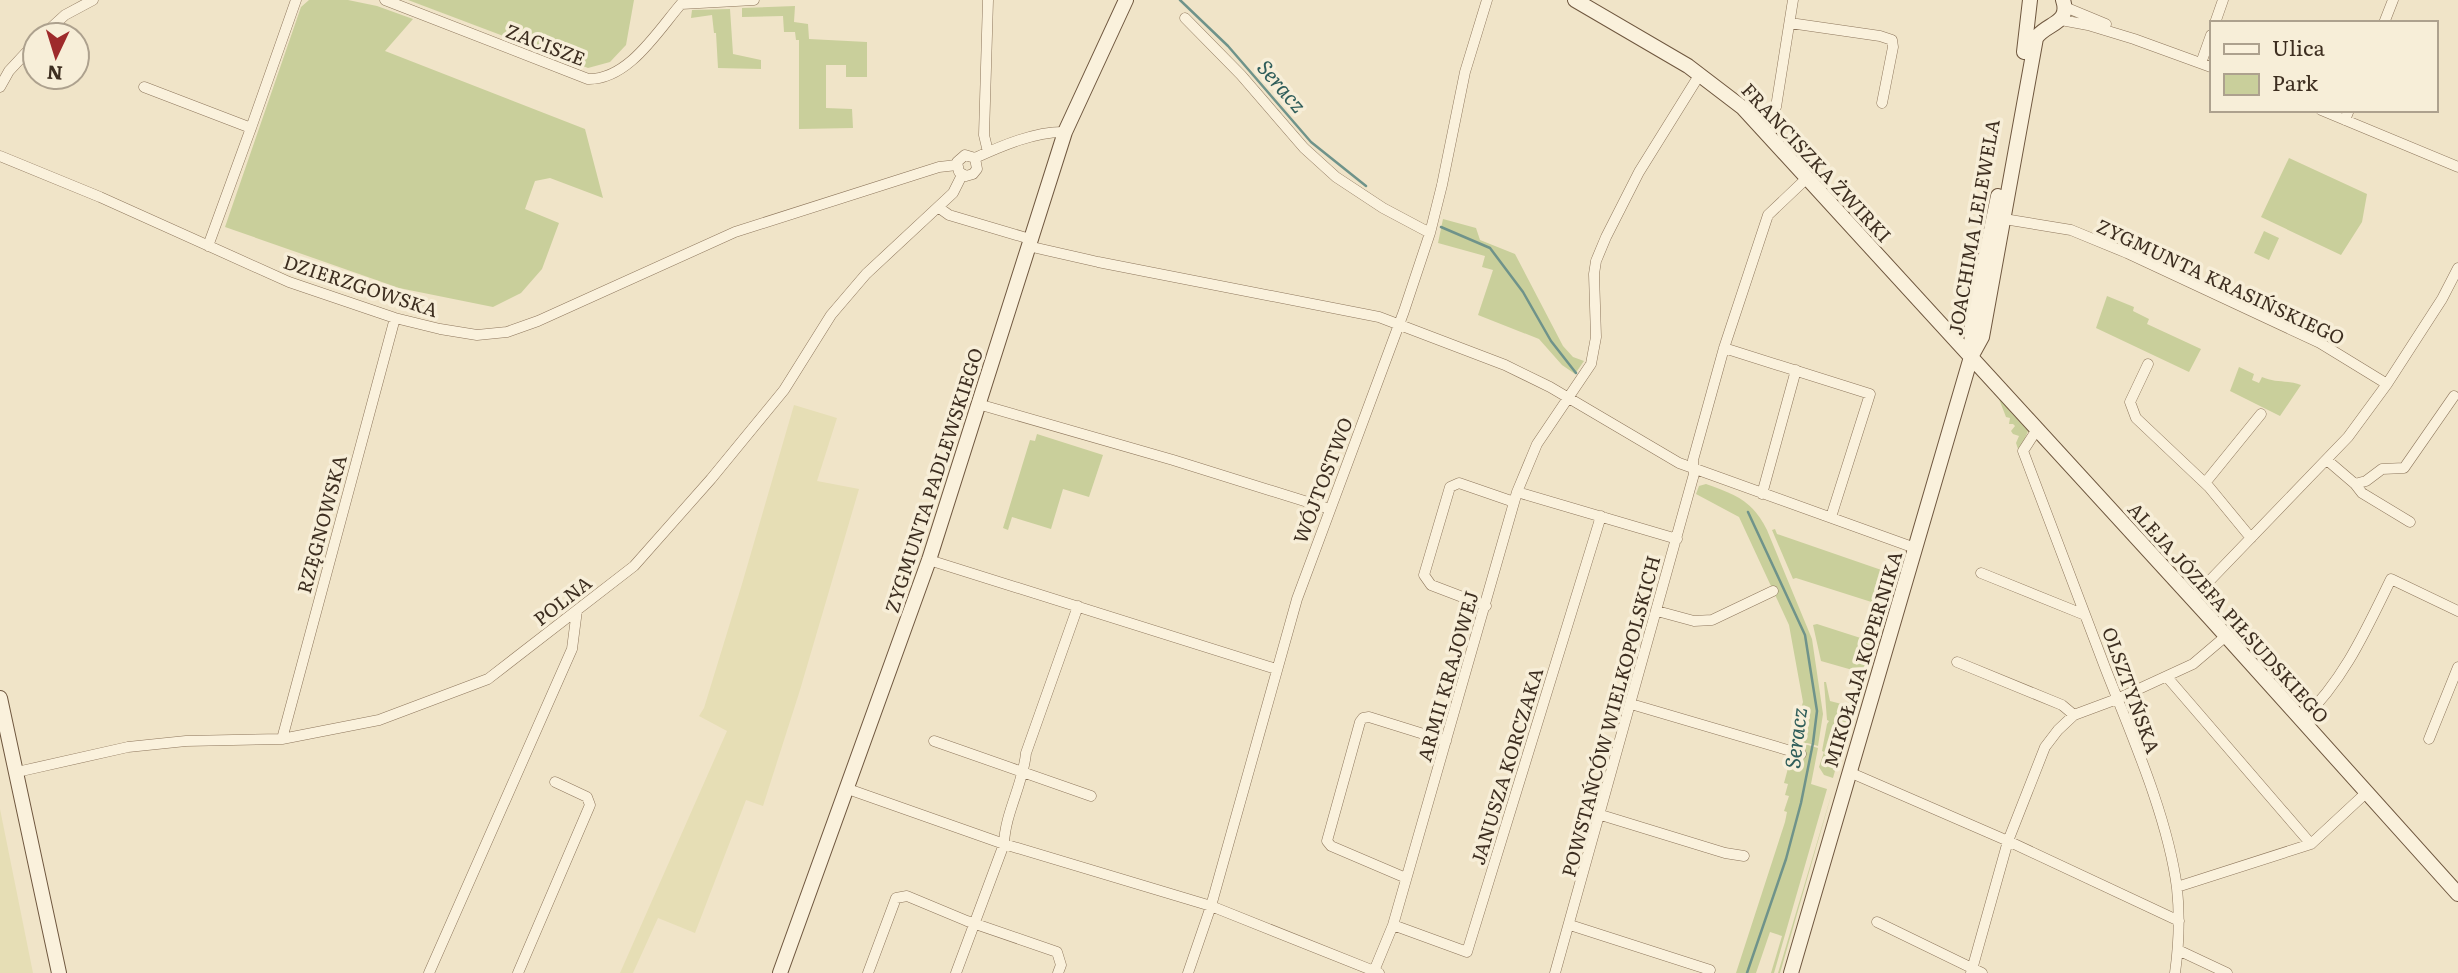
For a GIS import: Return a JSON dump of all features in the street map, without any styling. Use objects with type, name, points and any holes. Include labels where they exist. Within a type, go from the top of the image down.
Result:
[{"type":"street","points":[[58,21],[93,0]]},
{"type":"street","points":[[208,246],[296,0]]},
{"type":"street","name":"ZACISZE","points":[[385,0],[588,79],[601,80],[635,57],[681,4],[754,0]]},
{"type":"street","points":[[988,0],[984,135],[988,152]]},
{"type":"street","name":"ZYGMUNTA PADLEWSKIEGO","points":[[780,973],[929,561],[1065,132],[1126,0]]},
{"type":"street","name":"WÓJTOSTWO","points":[[1188,973],[1210,906],[1297,599],[1430,233],[1443,185],[1465,72],[1487,0]]},
{"type":"street","points":[[1759,125],[1776,107],[1793,0]]},
{"type":"street","points":[[2217,21],[2223,0]]},
{"type":"street","points":[[2385,21],[2393,0]]},
{"type":"street","name":"FRANCISZKA ŻWIRKI","points":[[1581,1],[1700,74],[1732,99],[1759,125],[1971,357]]},
{"type":"street","points":[[2030,7],[2036,24],[2059,14],[2206,65],[2210,41]]},
{"type":"street","name":"JOACHIMA LELEWELA","points":[[1971,357],[1982,337],[2030,7]]},
{"type":"street","name":"JOACHIMA LELEWELA","points":[[1998,218],[2035,42],[2042,29],[2059,14]]},
{"type":"street","points":[[1185,18],[1241,75],[1304,148],[1336,177],[1383,208],[1430,233]]},
{"type":"street","points":[[1790,23],[1892,40],[1882,103]]},
{"type":"street","points":[[0,87],[9,71],[21,58]]},
{"type":"street","name":"ARMII KRAJOWEJ","points":[[1377,972],[1447,741],[1516,497],[1537,444],[1570,399],[1591,364],[1595,352],[1596,261],[1639,172],[1700,74]]},
{"type":"street","points":[[144,87],[251,128]]},
{"type":"street","points":[[2347,115],[2458,167]]},
{"type":"street","name":"DZIERZGOWSKA","points":[[975,158],[1040,135],[1065,132]]},
{"type":"street","name":"DZIERZGOWSKA","points":[[0,156],[100,197],[289,282],[395,318],[477,335],[507,332],[538,321],[735,232],[939,167],[960,170],[970,176],[976,172],[978,165],[975,158],[962,156],[960,170]]},
{"type":"street","name":"POLNA","points":[[17,772],[128,747],[186,741],[282,739],[379,720],[488,679],[634,566],[711,479],[784,390],[831,315],[866,274],[953,193],[960,170]]},
{"type":"street","name":"POWSTAŃCÓW WIELKOPOLSKICH","points":[[1555,973],[1677,539],[1694,474],[1693,460],[1724,348],[1768,215],[1807,178]]},
{"type":"street","points":[[939,207],[949,215],[1029,243],[1098,262],[1379,317],[1505,365],[1570,399],[1679,463],[1915,548]]},
{"type":"street","name":"ZYGMUNTA KRASIŃSKIEGO","points":[[1998,218],[2071,230],[2127,253],[2320,343],[2388,384]]},
{"type":"street","points":[[2192,599],[2327,460],[2388,384],[2442,299],[2458,268]]},
{"type":"street","name":"RZĘGNOWSKA","points":[[282,739],[395,318]]},
{"type":"street","points":[[1724,348],[1870,394],[1831,517]]},
{"type":"street","name":"ALEJA JÓZEFA PIŁSUDSKIEGO","points":[[1971,357],[2458,894]]},
{"type":"street","name":"MIKOŁAJA KOPERNIKA","points":[[1791,973],[1971,357]]},
{"type":"street","points":[[2148,365],[2130,402],[2132,412],[2205,483],[2251,538]]},
{"type":"street","points":[[1762,494],[1797,370]]},
{"type":"street","points":[[2355,484],[2366,481],[2382,469],[2404,468],[2455,396]]},
{"type":"street","points":[[978,404],[1330,509]]},
{"type":"street","points":[[2205,483],[2260,414]]},
{"type":"street","name":"OLSZTYŃSKA","points":[[2036,431],[2023,450],[2117,699],[2169,847],[2177,887],[2179,921],[2175,973]]},
{"type":"street","points":[[2327,460],[2362,493],[2410,522]]},
{"type":"street","points":[[1486,606],[1430,585],[1424,575],[1450,487],[1459,482],[1601,516],[1677,539]]},
{"type":"street","name":"JANUSZA KORCZAKA","points":[[1393,925],[1467,952],[1601,516]]},
{"type":"street","points":[[929,561],[1276,669]]},
{"type":"street","points":[[1981,573],[2085,615]]},
{"type":"street","points":[[2302,720],[2333,687],[2353,657],[2391,579],[2458,610]]},
{"type":"street","points":[[1657,611],[1694,621],[1712,620],[1773,591]]},
{"type":"street","points":[[956,973],[1004,844],[1004,827],[1024,773],[1026,753],[1078,607]]},
{"type":"street","points":[[429,973],[572,649],[577,610]]},
{"type":"street","points":[[1877,922],[1975,971],[2008,841],[2045,747],[2074,715],[2117,699],[2193,664],[2226,636]]},
{"type":"street","points":[[1957,662],[2062,705],[2074,715]]},
{"type":"street","points":[[2429,739],[2458,667]]},
{"type":"street","points":[[2167,677],[2311,844]]},
{"type":"street","points":[[0,698],[59,973]]},
{"type":"street","points":[[1632,704],[1801,754]]},
{"type":"street","points":[[1406,878],[1331,846],[1326,841],[1360,722],[1369,717],[1447,741]]},
{"type":"street","points":[[934,741],[1091,796]]},
{"type":"street","points":[[1849,772],[2008,841],[2179,921]]},
{"type":"street","points":[[518,973],[590,805],[587,797],[555,782]]},
{"type":"street","points":[[848,789],[1004,844],[1210,906],[1377,972]]},
{"type":"street","points":[[2177,887],[2311,844],[2368,792]]},
{"type":"street","points":[[1601,815],[1725,853],[1744,856]]},
{"type":"street","points":[[868,973],[896,898],[907,896],[1057,952],[1061,965],[1058,973]]},
{"type":"street","points":[[1570,925],[1710,970]]},
{"type":"street","points":[[2178,950],[2227,973]]},
{"type":"shaded area","points":[[794,405],[837,418],[817,481],[859,489],[800,690],[763,806],[746,800],[695,933],[658,918],[633,973],[620,973],[727,731],[699,716],[704,708],[742,584]]},
{"type":"shaded area","points":[[0,809],[33,973],[0,973]]},
{"type":"green space","points":[[309,0],[348,0],[377,6],[413,19],[385,51],[585,129],[603,198],[550,178],[535,181],[525,209],[559,223],[542,269],[521,293],[493,307],[399,288],[225,227],[301,7]]},
{"type":"green space","points":[[408,0],[634,0],[626,45],[610,62],[588,68]]},
{"type":"green space","points":[[795,6],[794,22],[808,24],[809,39],[867,42],[867,77],[846,77],[846,65],[826,65],[826,108],[852,109],[853,128],[799,129],[799,40],[796,40],[795,32],[784,32],[783,16],[742,17],[742,8]]},
{"type":"green space","points":[[730,9],[733,54],[761,60],[761,69],[718,68],[712,15],[691,18],[692,10]]},
{"type":"green space","points":[[2289,158],[2367,194],[2362,222],[2341,255],[2261,217]]},
{"type":"green space","points":[[1443,219],[1476,228],[1480,240],[1515,254],[1563,346],[1573,357],[1584,361],[1575,374],[1562,365],[1539,339],[1478,315],[1493,270],[1482,267],[1485,256],[1438,243]]},
{"type":"green space","points":[[2264,231],[2279,238],[2269,260],[2254,253]]},
{"type":"green space","points":[[2107,296],[2134,307],[2133,311],[2149,319],[2147,324],[2201,349],[2189,372],[2096,328]]},
{"type":"green space","points":[[2239,367],[2254,374],[2252,380],[2259,383],[2262,377],[2301,385],[2280,416],[2230,391]]},
{"type":"green space","points":[[1999,399],[2028,431],[2021,448],[2018,449],[2016,443],[2019,436],[2011,431],[2015,426],[2009,424],[2010,418],[2006,417]]},
{"type":"green space","points":[[1037,434],[1103,455],[1089,497],[1063,489],[1051,529],[1012,517],[1008,530],[1003,528],[1030,440],[1035,441]]},
{"type":"green space","points":[[1706,484],[1749,505],[1767,530],[1812,639],[1823,714],[1818,746],[1807,743],[1790,744],[1803,702],[1789,625],[1739,517],[1696,494],[1699,486]]},
{"type":"green space","points":[[1775,529],[1777,534],[1893,574],[1884,606],[1793,579],[1772,530]]},
{"type":"green space","points":[[1813,625],[1873,642],[1863,673],[1821,661]]},
{"type":"green space","points":[[1824,682],[1830,701],[1853,707],[1833,778],[1824,775],[1819,767],[1829,721]]},
{"type":"green space","points":[[1796,746],[1818,748],[1811,784],[1827,789],[1774,973],[1771,973],[1782,936],[1770,932],[1756,973],[1736,973],[1785,822],[1787,812],[1784,811],[1789,796],[1785,795],[1788,784],[1784,783],[1790,761],[1799,762],[1802,749]]},
{"type":"green space","points":[[1833,789],[1780,973],[1778,973]]},
{"type":"waterway","name":"Seracz","points":[[1180,0],[1228,46],[1311,142],[1366,186]]},
{"type":"waterway","name":"Seracz","points":[[1441,227],[1490,248],[1523,292],[1551,341],[1576,373]]},
{"type":"waterway","name":"Seracz","points":[[1747,973],[1786,859],[1801,803],[1817,711],[1805,635],[1748,512]]}]
